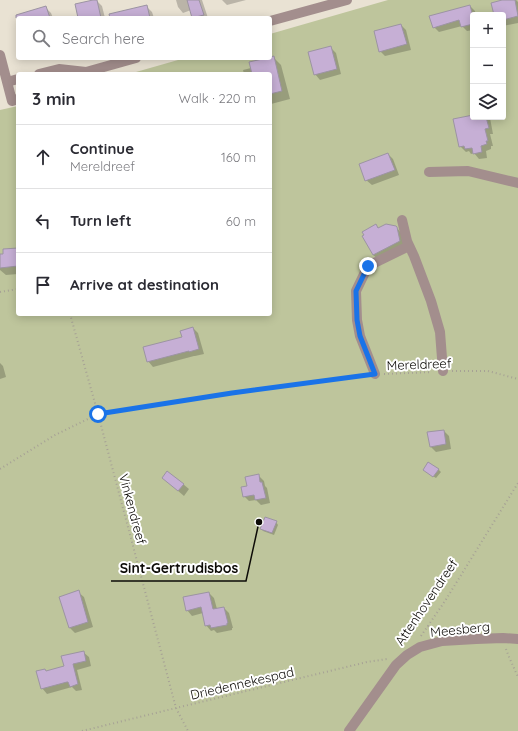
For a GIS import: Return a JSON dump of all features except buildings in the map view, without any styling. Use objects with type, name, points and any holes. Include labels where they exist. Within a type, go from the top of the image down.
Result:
[{"type":"street","points":[[272,20],[347,0]]},
{"type":"street","points":[[0,55],[12,101],[16,100]]},
{"type":"street","points":[[87,72],[129,60]]},
{"type":"street","points":[[47,72],[59,69],[78,72]]},
{"type":"street","points":[[7,82],[16,80]]},
{"type":"street","points":[[429,172],[468,171],[518,183]]},
{"type":"street","points":[[402,220],[407,241],[431,302],[440,332],[443,371]]},
{"type":"street","points":[[375,374],[360,336],[357,320],[356,291],[368,266],[409,246]]},
{"type":"street","name":"Meesberg","points":[[407,655],[420,647],[442,641],[503,638],[518,639]]},
{"type":"street","name":"Attenhovendreef","points":[[349,731],[396,665],[407,655]]},
{"type":"path","points":[[0,292],[16,289]]},
{"type":"path","name":"Vinkendreef","points":[[71,316],[176,708],[188,731]]},
{"type":"path","name":"Mereldreef","points":[[0,469],[55,435],[98,414],[232,393],[375,374],[488,371],[518,379]]},
{"type":"path","name":"Attenhovendreef","points":[[420,638],[445,601],[518,483]]},
{"type":"path","points":[[503,638],[509,657],[518,677]]},
{"type":"path","name":"Driedennekespad","points":[[82,731],[366,662],[407,655]]},
{"type":"green space","points":[[388,0],[518,0],[518,731],[0,731],[0,110],[16,106],[16,316],[272,316],[272,72],[136,72],[178,60],[272,60],[272,33]]},
{"type":"place","name":"Sint-Gertrudisbos","points":[[259,522]]},
{"type":"route","points":[[98,414],[232,393],[375,374],[360,336],[357,320],[356,291],[368,266]]}]
